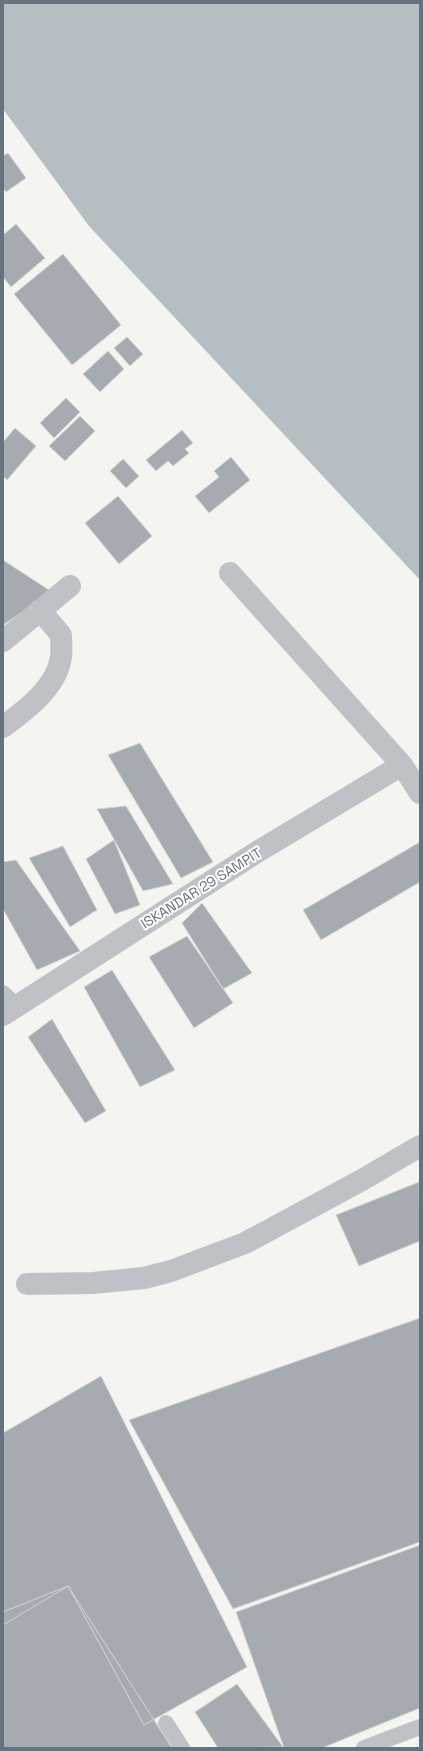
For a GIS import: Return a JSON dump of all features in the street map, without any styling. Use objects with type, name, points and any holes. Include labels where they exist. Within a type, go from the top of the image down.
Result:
[{"type":"street","points":[[230,573],[402,766],[420,793]]},
{"type":"street","points":[[3,641],[70,586]]},
{"type":"street","points":[[3,727],[38,698],[55,677],[61,658],[61,636],[40,610]]},
{"type":"street","name":"ISKANDAR 29 SAMPIT","points":[[8,1005],[257,852],[402,766]]},
{"type":"street","points":[[27,1284],[93,1283],[144,1278],[172,1271],[245,1243],[362,1180],[420,1146]]},
{"type":"lane","points":[[166,1723],[182,1748]]},
{"type":"lane","points":[[364,1748],[420,1727]]},
{"type":"shaded area","points":[[3,3],[420,3],[420,580],[89,226],[3,109]]},
{"type":"building","points":[[8,153],[26,178],[6,192],[3,188],[3,156]]},
{"type":"building","points":[[16,224],[45,258],[11,287],[3,277],[3,235]]},
{"type":"building","points":[[63,254],[121,325],[72,365],[14,294]]},
{"type":"building","points":[[127,337],[143,354],[130,366],[114,348]]},
{"type":"building","points":[[108,351],[124,369],[100,392],[83,374]]},
{"type":"building","points":[[66,398],[80,412],[54,438],[40,423]]},
{"type":"building","points":[[80,416],[95,431],[65,461],[49,446]]},
{"type":"building","points":[[15,428],[36,446],[7,480],[3,476],[3,442]]},
{"type":"building","points":[[182,430],[193,443],[185,449],[189,453],[173,466],[168,461],[156,471],[146,460]]},
{"type":"building","points":[[231,457],[250,480],[209,513],[195,496],[219,477],[214,471]]},
{"type":"building","points":[[123,459],[139,476],[126,488],[110,471]]},
{"type":"building","points":[[118,496],[152,536],[119,564],[85,523]]},
{"type":"building","points":[[3,560],[52,592],[3,625]]},
{"type":"building","points":[[140,743],[213,862],[181,878],[108,755]]},
{"type":"building","points":[[126,806],[173,884],[143,891],[97,809]]},
{"type":"building","points":[[114,840],[140,905],[115,914],[86,859]]},
{"type":"building","points":[[420,842],[420,882],[321,940],[303,910]]},
{"type":"building","points":[[63,846],[97,910],[70,927],[29,858]]},
{"type":"building","points":[[16,860],[80,951],[37,970],[3,909],[3,862]]},
{"type":"building","points":[[202,903],[252,973],[223,989],[182,923]]},
{"type":"building","points":[[187,936],[233,1003],[194,1028],[149,957]]},
{"type":"building","points":[[112,970],[175,1070],[140,1087],[84,987]]},
{"type":"building","points":[[52,1019],[106,1111],[85,1123],[28,1037]]},
{"type":"building","points":[[419,1182],[420,1241],[359,1266],[336,1215]]},
{"type":"building","points":[[420,1318],[420,1542],[233,1609],[129,1420]]},
{"type":"building","points":[[101,1376],[247,1667],[144,1725],[68,1586],[3,1625],[3,1433]]},
{"type":"building","points":[[420,1545],[420,1708],[322,1748],[284,1748],[236,1612]]},
{"type":"building","points":[[68,1586],[172,1748],[3,1748],[3,1612]]},
{"type":"building","points":[[237,1684],[283,1747],[218,1748],[195,1712]]}]
